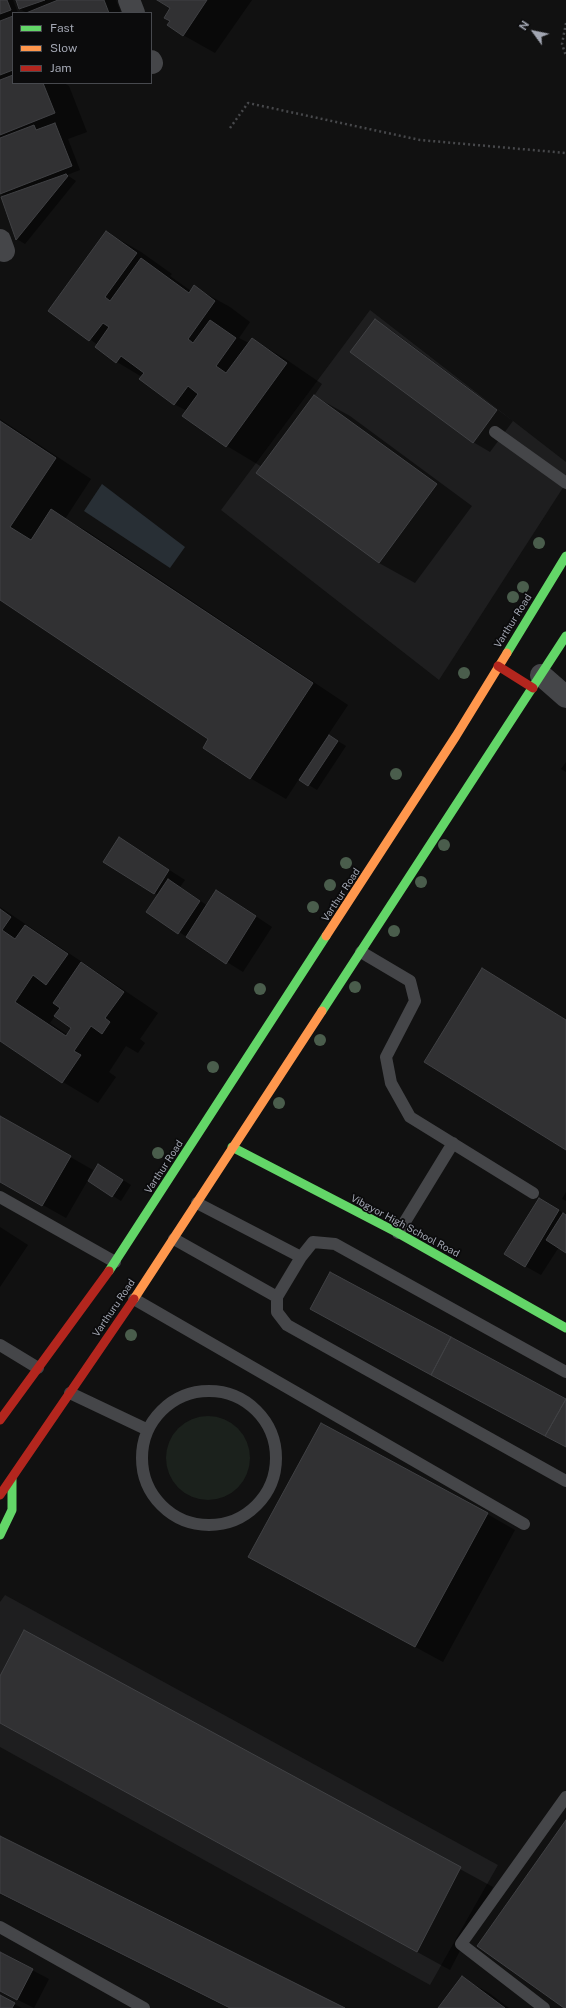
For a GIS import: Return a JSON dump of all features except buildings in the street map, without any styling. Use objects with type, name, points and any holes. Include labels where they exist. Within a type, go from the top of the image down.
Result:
[{"type":"main road","name":"Varthur Road","points":[[115,1262],[374,864],[566,556]]},
{"type":"main road","points":[[232,1148],[566,636]]},
{"type":"main road","points":[[498,666],[537,682]]},
{"type":"main road","name":"Varthuru Road","points":[[0,1495],[134,1299],[232,1148]]},
{"type":"main road","name":"Vibgyor High School Road","points":[[232,1148],[398,1233],[565,1325]]},
{"type":"main road","points":[[0,1420],[115,1262]]},
{"type":"main road","points":[[0,1535],[12,1510],[12,1479]]},
{"type":"street","points":[[129,0],[134,12]]},
{"type":"street","points":[[537,682],[566,697]]},
{"type":"lane","points":[[495,432],[566,483]]},
{"type":"lane","points":[[361,952],[410,981],[415,1002],[386,1057],[391,1083],[410,1117],[533,1193]]},
{"type":"lane","points":[[398,1233],[453,1143]]},
{"type":"lane","points":[[0,1197],[115,1262]]},
{"type":"lane","points":[[197,1203],[301,1257]]},
{"type":"lane","points":[[174,1239],[277,1297]]},
{"type":"lane","points":[[566,1372],[335,1244],[313,1242],[301,1257],[277,1297],[277,1312],[287,1325],[566,1481]]},
{"type":"lane","points":[[134,1299],[524,1524]]},
{"type":"lane","points":[[0,1344],[38,1368]]},
{"type":"lane","points":[[202,1391],[225,1392],[247,1401],[264,1417],[274,1438],[277,1461],[272,1484],[260,1502],[244,1516],[224,1524],[203,1526],[182,1520],[164,1509],[151,1492],[143,1473],[142,1451],[148,1430],[161,1411],[180,1397],[202,1391]]},
{"type":"lane","points":[[70,1393],[148,1430]]},
{"type":"lane","points":[[544,2008],[461,1944],[566,1797]]},
{"type":"lane","points":[[0,1927],[144,2008]]},
{"type":"path","points":[[566,23],[562,44],[566,56]]},
{"type":"path","points":[[230,128],[248,103],[420,140],[566,153]]},
{"type":"shaded area","points":[[370,310],[566,462],[566,483],[439,680],[221,510]]},
{"type":"shaded area","points":[[102,484],[185,547],[170,568],[84,511]]},
{"type":"shaded area","points":[[208,1416],[216,1417],[231,1423],[243,1435],[249,1450],[249,1466],[243,1481],[231,1493],[216,1499],[208,1500],[200,1499],[185,1493],[173,1481],[167,1466],[166,1458],[167,1450],[173,1435],[185,1423],[200,1417]]},
{"type":"shaded area","points":[[5,1595],[498,1865],[430,1985],[0,1747],[0,1602]]},
{"type":"traffic: fast","points":[[507,653],[566,556]]},
{"type":"traffic: fast","points":[[322,1011],[566,636]]},
{"type":"traffic: fast","points":[[109,1271],[326,936]]},
{"type":"traffic: fast","points":[[232,1147],[398,1233],[566,1328]]},
{"type":"traffic: fast","points":[[0,1535],[12,1510],[12,1479]]},
{"type":"traffic: slow","points":[[326,936],[456,736],[507,653]]},
{"type":"traffic: slow","points":[[134,1299],[322,1011]]},
{"type":"traffic: jam","points":[[498,666],[533,688]]},
{"type":"traffic: jam","points":[[0,1420],[109,1271]]},
{"type":"traffic: jam","points":[[0,1495],[134,1299]]}]
